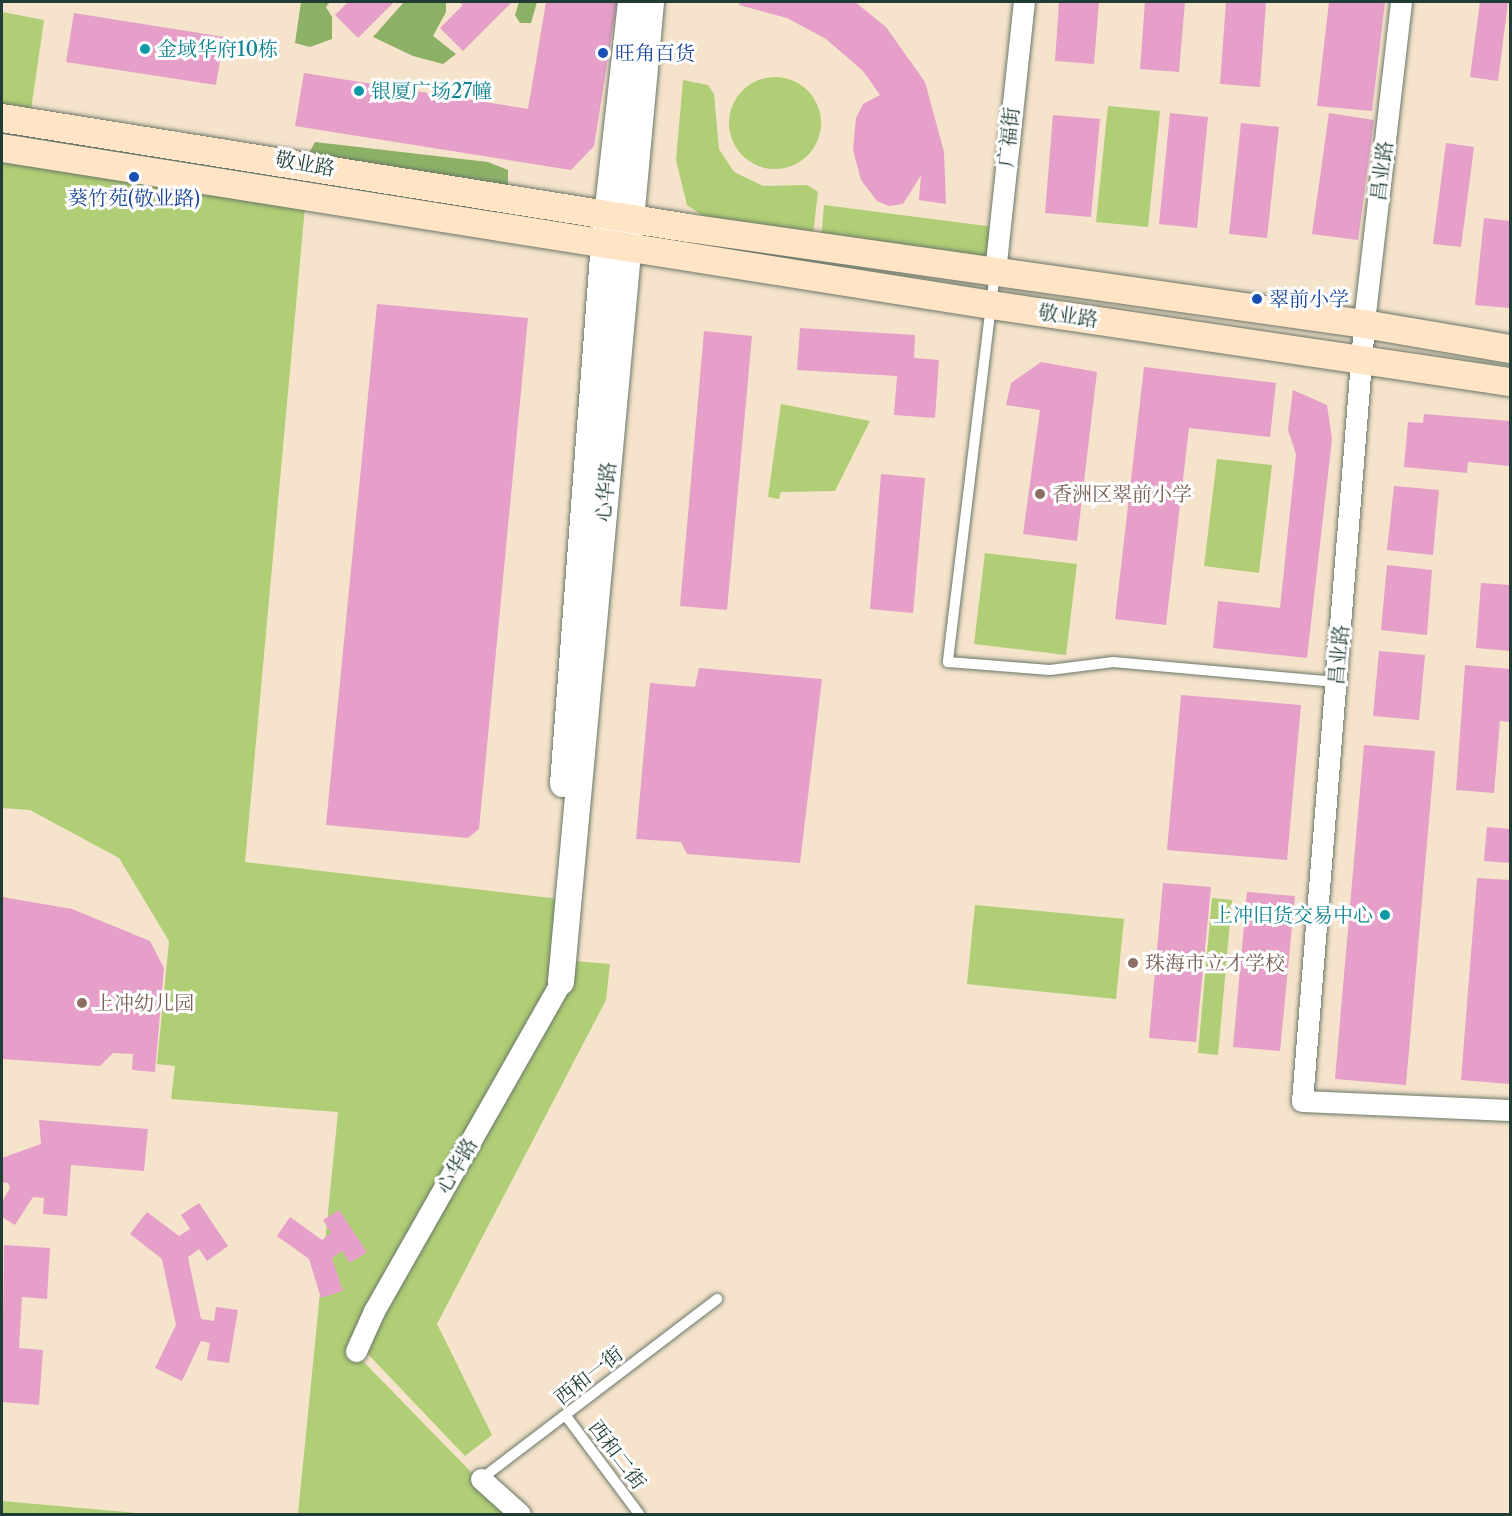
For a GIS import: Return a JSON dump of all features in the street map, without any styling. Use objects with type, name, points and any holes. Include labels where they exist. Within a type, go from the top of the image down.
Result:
[{"type":"main road","name":"敬业路","points":[[2,118],[619,217],[1364,324],[1510,349]]},
{"type":"main road","name":"敬业路","points":[[2,148],[991,305],[1510,382]]},
{"type":"street","name":"心华路","points":[[619,217],[631,2]]},
{"type":"street","name":"心华路","points":[[356,1351],[374,1311],[561,982],[615,245],[651,2]]},
{"type":"street","name":"广福街","points":[[995,272],[1024,2]]},
{"type":"street","name":"昌业路","points":[[1401,2],[1364,324],[1302,1101],[1510,1110]]},
{"type":"street","points":[[481,1479],[520,1515]]},
{"type":"lane","points":[[995,272],[948,662],[1050,670],[1113,662],[1336,682]]},
{"type":"lane","name":"西和一街","points":[[481,1479],[717,1299]]},
{"type":"lane","name":"西和二街","points":[[566,1416],[639,1515]]},
{"type":"green space","points":[[301,2],[330,2],[326,7],[332,17],[332,39],[310,47],[295,43]]},
{"type":"green space","points":[[404,2],[446,2],[446,12],[433,36],[456,54],[443,64],[413,56],[373,37]]},
{"type":"green space","points":[[519,2],[537,2],[531,23],[520,23],[515,15]]},
{"type":"green space","points":[[2,12],[44,20],[31,110],[2,105]]},
{"type":"green space","points":[[775,77],[793,80],[808,90],[818,105],[821,123],[818,141],[808,156],[793,166],[775,169],[757,166],[742,156],[732,141],[729,123],[732,105],[742,90],[757,80]]},
{"type":"green space","points":[[683,80],[708,85],[714,94],[719,149],[734,172],[763,186],[807,185],[818,192],[813,234],[703,216],[687,205],[676,160]]},
{"type":"green space","points":[[1108,106],[1160,111],[1148,227],[1096,222]]},
{"type":"green space","points":[[315,142],[488,162],[508,170],[508,191],[308,155]]},
{"type":"green space","points":[[2,148],[306,196],[245,862],[559,899],[561,982],[354,1352],[512,1514],[298,1514],[338,1112],[171,1099],[175,1066],[157,1064],[169,941],[119,858],[30,810],[2,808]]},
{"type":"green space","points":[[824,205],[994,227],[988,265],[821,241]]},
{"type":"green space","points":[[781,404],[870,421],[835,491],[781,492],[779,499],[768,497]]},
{"type":"green space","points":[[1217,459],[1272,465],[1259,573],[1204,566]]},
{"type":"green space","points":[[985,553],[1077,564],[1066,655],[974,644]]},
{"type":"green space","points":[[1212,898],[1232,900],[1218,1055],[1198,1053]]},
{"type":"green space","points":[[975,905],[1124,919],[1116,999],[967,984]]},
{"type":"green space","points":[[573,961],[610,964],[606,1000],[437,1324],[492,1435],[465,1456],[365,1351],[379,1316]]},
{"type":"green space","points":[[2,1501],[148,1514],[2,1514]]},
{"type":"building","points":[[348,2],[394,2],[358,38],[335,15]]},
{"type":"building","points":[[459,2],[512,2],[463,51],[440,28],[463,5]]},
{"type":"building","name":"银厦广场27幢","points":[[546,2],[617,2],[594,146],[571,170],[295,126],[304,73],[528,109]]},
{"type":"building","points":[[740,2],[855,2],[886,27],[925,82],[944,152],[946,204],[919,200],[921,175],[903,204],[889,206],[877,201],[861,180],[853,150],[856,118],[863,104],[880,95],[863,71],[826,39],[787,18],[739,5]]},
{"type":"building","points":[[1059,2],[1099,2],[1094,64],[1055,61]]},
{"type":"building","points":[[1145,2],[1185,2],[1179,72],[1140,69]]},
{"type":"building","points":[[1226,2],[1266,2],[1260,87],[1220,84]]},
{"type":"building","points":[[1329,2],[1385,2],[1372,111],[1317,106]]},
{"type":"building","points":[[1480,2],[1508,2],[1498,81],[1470,77]]},
{"type":"building","name":"金域华府10栋","points":[[74,13],[224,37],[216,85],[66,62]]},
{"type":"building","points":[[1170,113],[1208,117],[1197,228],[1159,224]]},
{"type":"building","points":[[1329,113],[1374,120],[1358,240],[1312,234]]},
{"type":"building","points":[[1053,115],[1100,119],[1091,217],[1045,213]]},
{"type":"building","points":[[1241,123],[1279,127],[1267,238],[1229,234]]},
{"type":"building","points":[[1446,143],[1474,147],[1461,247],[1433,244]]},
{"type":"building","points":[[1484,218],[1510,221],[1510,308],[1475,305]]},
{"type":"building","points":[[377,304],[528,318],[479,829],[468,838],[326,825]]},
{"type":"building","points":[[800,328],[915,335],[914,358],[939,360],[935,418],[894,415],[897,376],[797,370]]},
{"type":"building","points":[[704,331],[752,336],[727,610],[680,606]]},
{"type":"building","points":[[1041,362],[1097,372],[1077,541],[1023,534],[1040,410],[1006,405],[1011,383]]},
{"type":"building","points":[[1144,367],[1276,383],[1270,437],[1189,428],[1166,625],[1115,619]]},
{"type":"building","points":[[1293,390],[1327,405],[1332,439],[1307,658],[1213,648],[1218,601],[1280,608],[1296,454],[1288,430]]},
{"type":"building","points":[[1424,414],[1510,421],[1510,466],[1468,462],[1467,473],[1404,467],[1408,422],[1423,423]]},
{"type":"building","points":[[881,474],[925,478],[913,613],[870,609]]},
{"type":"building","points":[[1394,486],[1439,490],[1433,555],[1387,550]]},
{"type":"building","points":[[1387,565],[1432,570],[1427,635],[1381,630]]},
{"type":"building","points":[[1481,583],[1510,585],[1510,651],[1476,648]]},
{"type":"building","points":[[1379,651],[1425,655],[1419,720],[1373,716]]},
{"type":"building","points":[[1465,665],[1510,669],[1510,722],[1500,721],[1494,793],[1456,790]]},
{"type":"building","points":[[699,668],[822,679],[800,863],[687,854],[681,842],[636,839],[650,683],[695,687]]},
{"type":"building","points":[[1181,695],[1301,705],[1287,860],[1167,850]]},
{"type":"building","name":"上冲旧货交易中心","points":[[1364,745],[1435,751],[1406,1085],[1335,1079]]},
{"type":"building","points":[[1487,827],[1510,829],[1510,863],[1484,861]]},
{"type":"building","points":[[1477,878],[1510,880],[1510,1084],[1461,1080]]},
{"type":"building","points":[[1163,883],[1211,887],[1196,1042],[1149,1038]]},
{"type":"building","points":[[1247,892],[1295,896],[1280,1051],[1233,1047]]},
{"type":"building","points":[[2,897],[72,909],[150,941],[164,968],[155,1072],[132,1070],[133,1054],[113,1053],[100,1066],[2,1059]]},
{"type":"building","points":[[39,1120],[148,1129],[144,1171],[71,1165],[67,1216],[43,1214],[44,1198],[33,1197],[15,1225],[2,1217],[2,1202],[10,1188],[8,1183],[2,1182],[2,1158],[41,1144]]},
{"type":"building","points":[[199,1203],[228,1246],[207,1261],[199,1249],[188,1257],[201,1319],[214,1321],[216,1307],[238,1310],[229,1363],[207,1360],[210,1343],[201,1341],[182,1381],[155,1368],[176,1325],[162,1259],[130,1234],[147,1212],[179,1236],[190,1229],[181,1215]]},
{"type":"building","points":[[339,1210],[367,1252],[350,1263],[342,1251],[332,1258],[343,1291],[321,1298],[309,1259],[277,1236],[290,1217],[322,1240],[331,1233],[323,1220]]},
{"type":"building","points":[[4,1245],[50,1248],[47,1299],[22,1297],[19,1348],[43,1350],[39,1405],[2,1402]]},
{"type":"place","name":"金域华府10栋","points":[[145,49]]},
{"type":"place","name":"旺角百货","points":[[603,53]]},
{"type":"place","name":"银厦广场27幢","points":[[359,91]]},
{"type":"place","name":"葵竹苑(敬业路)","points":[[134,177]]},
{"type":"place","name":"翠前小学","points":[[1257,299]]},
{"type":"place","name":"香洲区翠前小学","points":[[1040,494]]},
{"type":"place","name":"上冲旧货交易中心","points":[[1385,915]]},
{"type":"place","name":"珠海市立才学校","points":[[1133,963]]},
{"type":"place","name":"上冲幼儿园","points":[[82,1003]]}]
